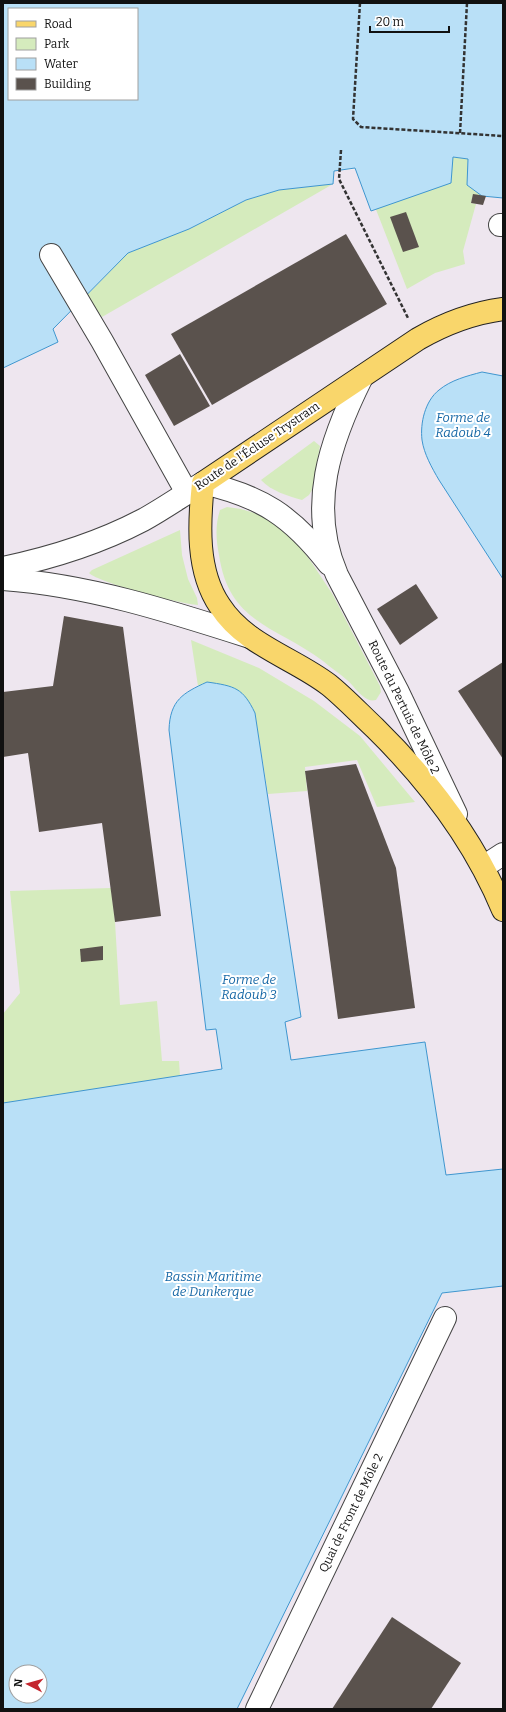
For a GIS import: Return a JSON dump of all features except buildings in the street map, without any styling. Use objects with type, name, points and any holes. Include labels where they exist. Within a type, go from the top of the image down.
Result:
[{"type":"main road","name":"Route de l'Écluse Trystram","points":[[195,488],[418,339],[432,331],[462,319],[503,309]]},
{"type":"main road","name":"Route du Pertuis de Môle 2","points":[[195,488],[204,562],[208,581],[220,607],[238,627],[250,637],[329,685],[395,747],[451,815],[483,867],[503,910]]},
{"type":"street","points":[[51,255],[102,341],[195,488]]},
{"type":"street","name":"Route du Pertuis de Môle 2","points":[[362,377],[339,431],[328,467],[322,505],[325,542],[329,557],[337,575],[397,690],[468,841]]},
{"type":"street","name":"Route de l'Écluse Trystram","points":[[3,568],[51,556],[101,538],[142,520],[195,488]]},
{"type":"street","name":"Route du Pertuis de Môle 2","points":[[195,488],[244,494],[275,510],[303,533],[337,575]]},
{"type":"street","name":"Route du Pertuis de Môle 2","points":[[3,579],[30,581],[93,592],[164,610],[250,637]]},
{"type":"street","points":[[483,867],[503,854]]},
{"type":"street","name":"Quai de Front de Môle 2","points":[[257,1709],[445,1318]]},
{"type":"path","points":[[360,3],[353,119],[361,127],[503,136]]},
{"type":"path","points":[[460,133],[467,3]]},
{"type":"path","points":[[341,150],[339,179],[418,339]]},
{"type":"shaded area","points":[[468,159],[482,196],[503,198],[503,1169],[446,1176],[425,1042],[222,1070],[3,1103],[3,368],[58,342],[53,329],[128,253],[334,171]]},
{"type":"shaded area","points":[[503,1286],[503,1709],[237,1709],[442,1293]]},
{"type":"green space","points":[[453,157],[468,159],[467,185],[482,196],[473,195],[471,203],[476,204],[463,251],[465,264],[435,273],[407,289],[375,207]]},
{"type":"green space","points":[[333,184],[102,317],[86,296],[128,253],[189,229],[246,200],[279,190]]},
{"type":"green space","points":[[314,441],[320,446],[312,490],[309,495],[302,500],[291,497],[280,493],[261,480]]},
{"type":"green space","points":[[227,507],[241,509],[267,517],[292,536],[333,595],[380,686],[381,692],[376,700],[368,700],[365,698],[347,680],[323,661],[306,649],[258,621],[244,610],[233,596],[224,578],[217,538],[217,521],[220,510]]},
{"type":"green space","points":[[180,530],[182,555],[188,579],[197,598],[198,605],[159,597],[123,587],[89,573],[92,570]]},
{"type":"green space","points":[[191,640],[259,668],[314,701],[360,736],[415,802],[377,807],[357,760],[305,767],[307,791],[268,794],[255,713],[207,682],[198,686]]},
{"type":"green space","points":[[111,888],[115,922],[120,1005],[157,1001],[162,1061],[179,1061],[180,1076],[3,1103],[3,1014],[20,993],[10,891]]},
{"type":"water","points":[[3,3],[503,3],[503,198],[482,196],[467,185],[468,159],[453,157],[451,183],[371,211],[355,168],[334,171],[333,184],[279,190],[246,200],[189,229],[128,253],[53,329],[58,342],[3,368]]},
{"type":"water","name":"Forme de Radoub 4","points":[[482,372],[503,376],[503,579],[439,480],[426,456],[422,440],[424,413],[434,395],[439,390],[454,381]]},
{"type":"water","name":"Bassin Maritime de Dunkerque","points":[[207,682],[231,687],[242,693],[255,713],[301,1017],[285,1022],[291,1060],[425,1042],[446,1175],[503,1169],[503,1286],[442,1293],[237,1709],[3,1709],[3,1103],[222,1069],[216,1029],[206,1030],[169,730],[172,711],[175,705],[179,699],[191,690]]},
{"type":"water label","name":"Forme de Radoub 3","points":[[249,986]]}]
